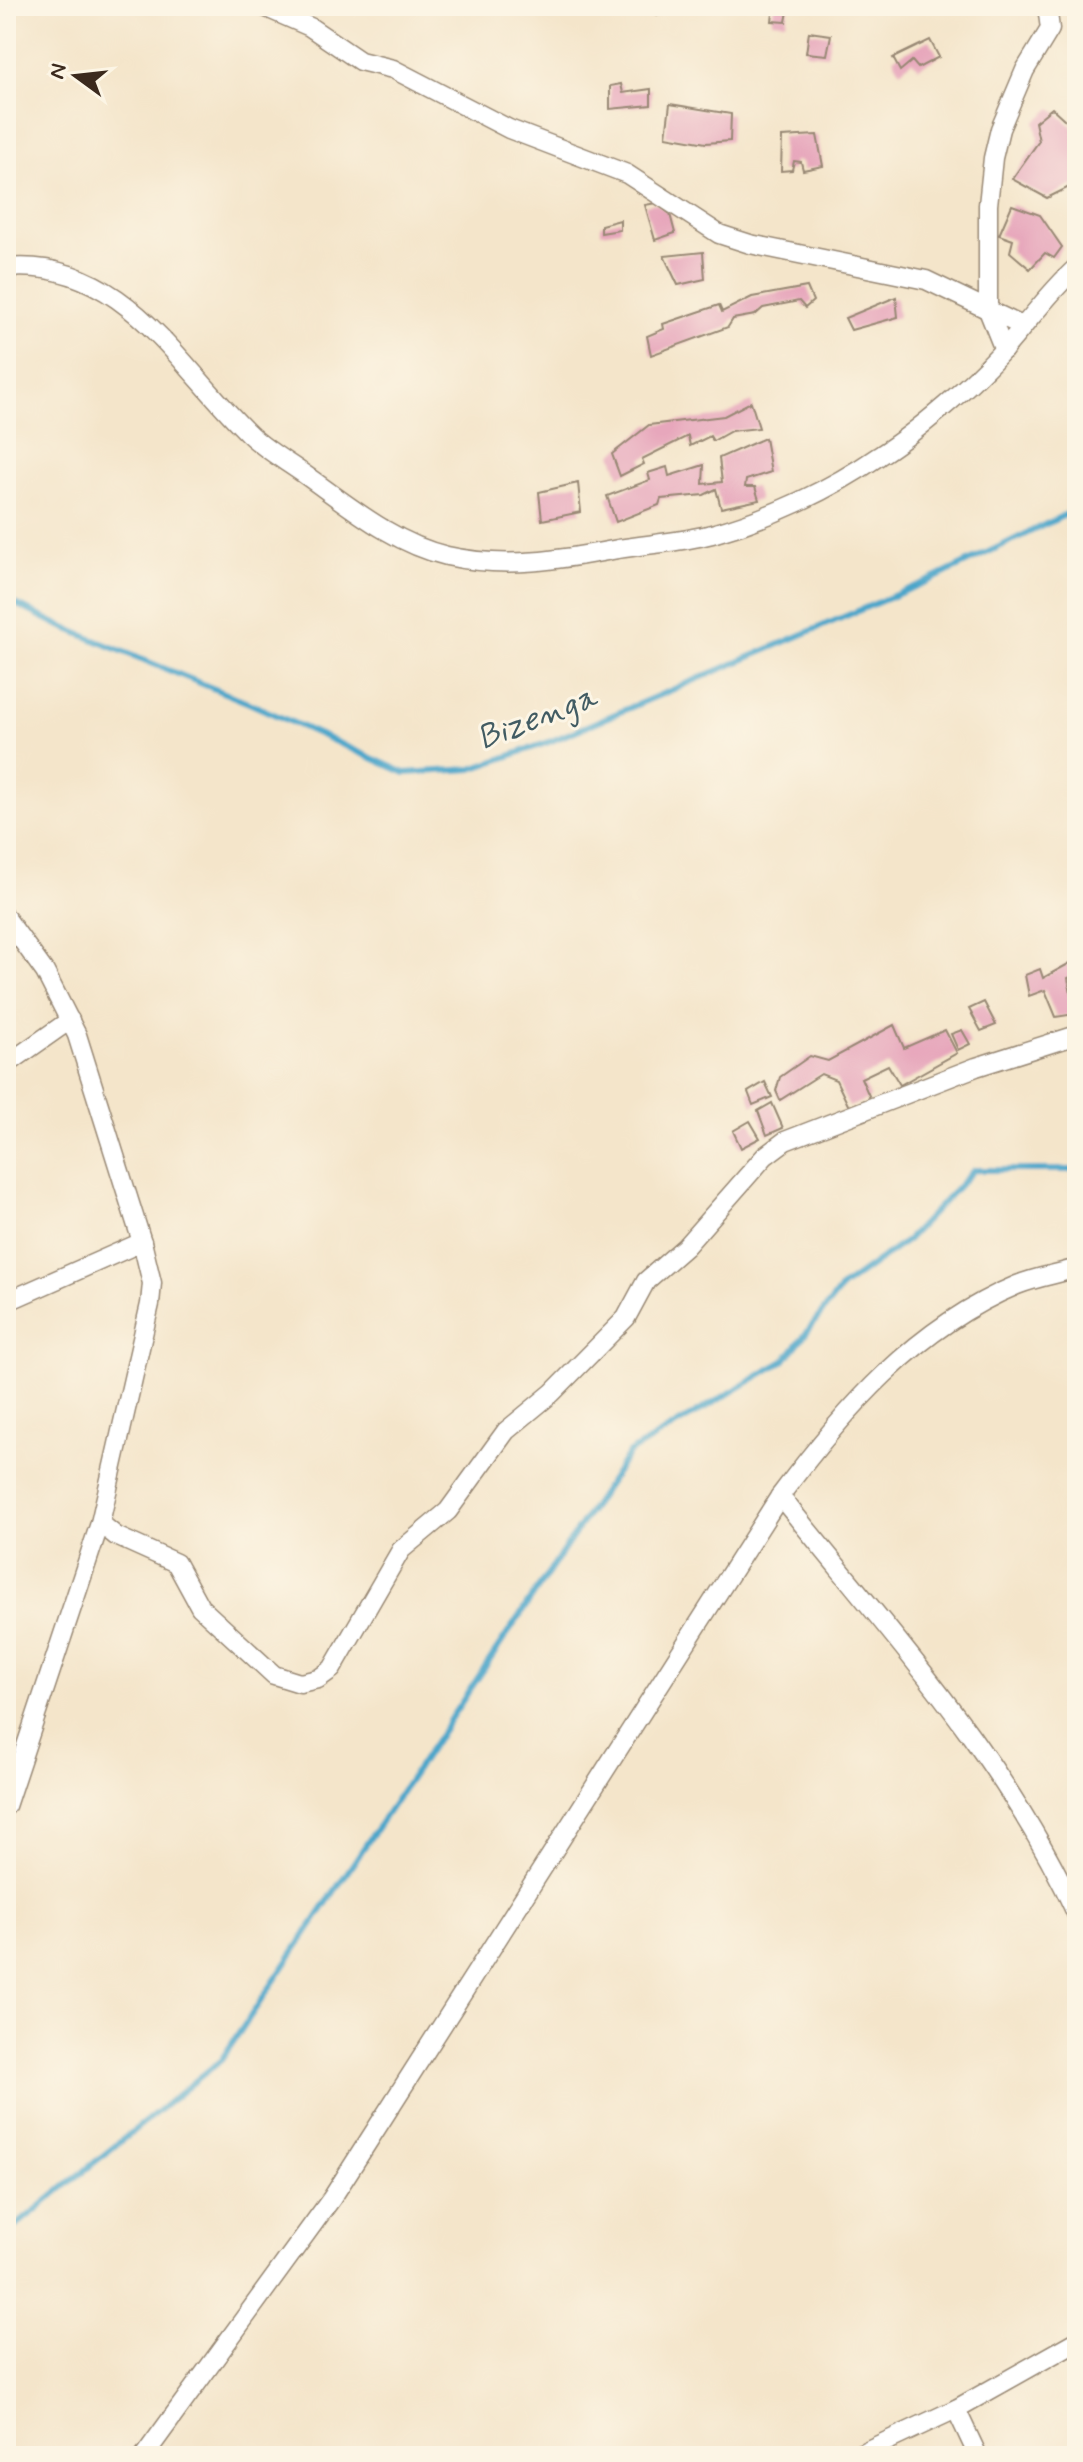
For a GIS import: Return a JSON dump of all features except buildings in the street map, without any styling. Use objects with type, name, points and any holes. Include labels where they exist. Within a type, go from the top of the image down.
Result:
[{"type":"street","points":[[262,6],[310,27],[360,61],[393,69],[509,129],[627,174],[719,234],[750,244],[914,276],[1022,326]]},
{"type":"street","points":[[1004,350],[988,310],[988,205],[993,158],[1000,129],[1025,70],[1050,29],[1047,6]]},
{"type":"street","points":[[6,268],[24,266],[59,272],[89,282],[115,297],[152,325],[248,433],[383,529],[445,556],[513,564],[713,534],[785,507],[881,456],[1004,350],[1077,267]]},
{"type":"street","points":[[6,918],[45,972],[70,1020],[133,1206],[152,1283],[150,1304],[100,1523],[6,1806]]},
{"type":"street","points":[[6,1065],[70,1020]]},
{"type":"street","points":[[100,1523],[116,1536],[176,1563],[200,1607],[274,1675],[300,1683],[318,1679],[332,1669],[401,1550],[448,1511],[506,1431],[552,1393],[626,1318],[646,1281],[685,1247],[775,1147],[976,1067],[1077,1035]]},
{"type":"street","points":[[6,1302],[142,1242]]},
{"type":"street","points":[[144,2456],[332,2198],[780,1496],[863,1391],[944,1324],[1018,1284],[1077,1268]]},
{"type":"street","points":[[780,1496],[995,1769],[1051,1858],[1077,1915]]},
{"type":"street","points":[[855,2456],[956,2409],[1077,2341]]},
{"type":"street","points":[[956,2409],[978,2456]]},
{"type":"waterway","name":"Bizenga","points":[[6,599],[58,625],[249,703],[405,773],[472,769],[549,742],[933,579],[1077,509]]},
{"type":"waterway","points":[[6,2234],[221,2060],[629,1453],[785,1360],[842,1287],[906,1241],[974,1170],[1077,1170]]}]
